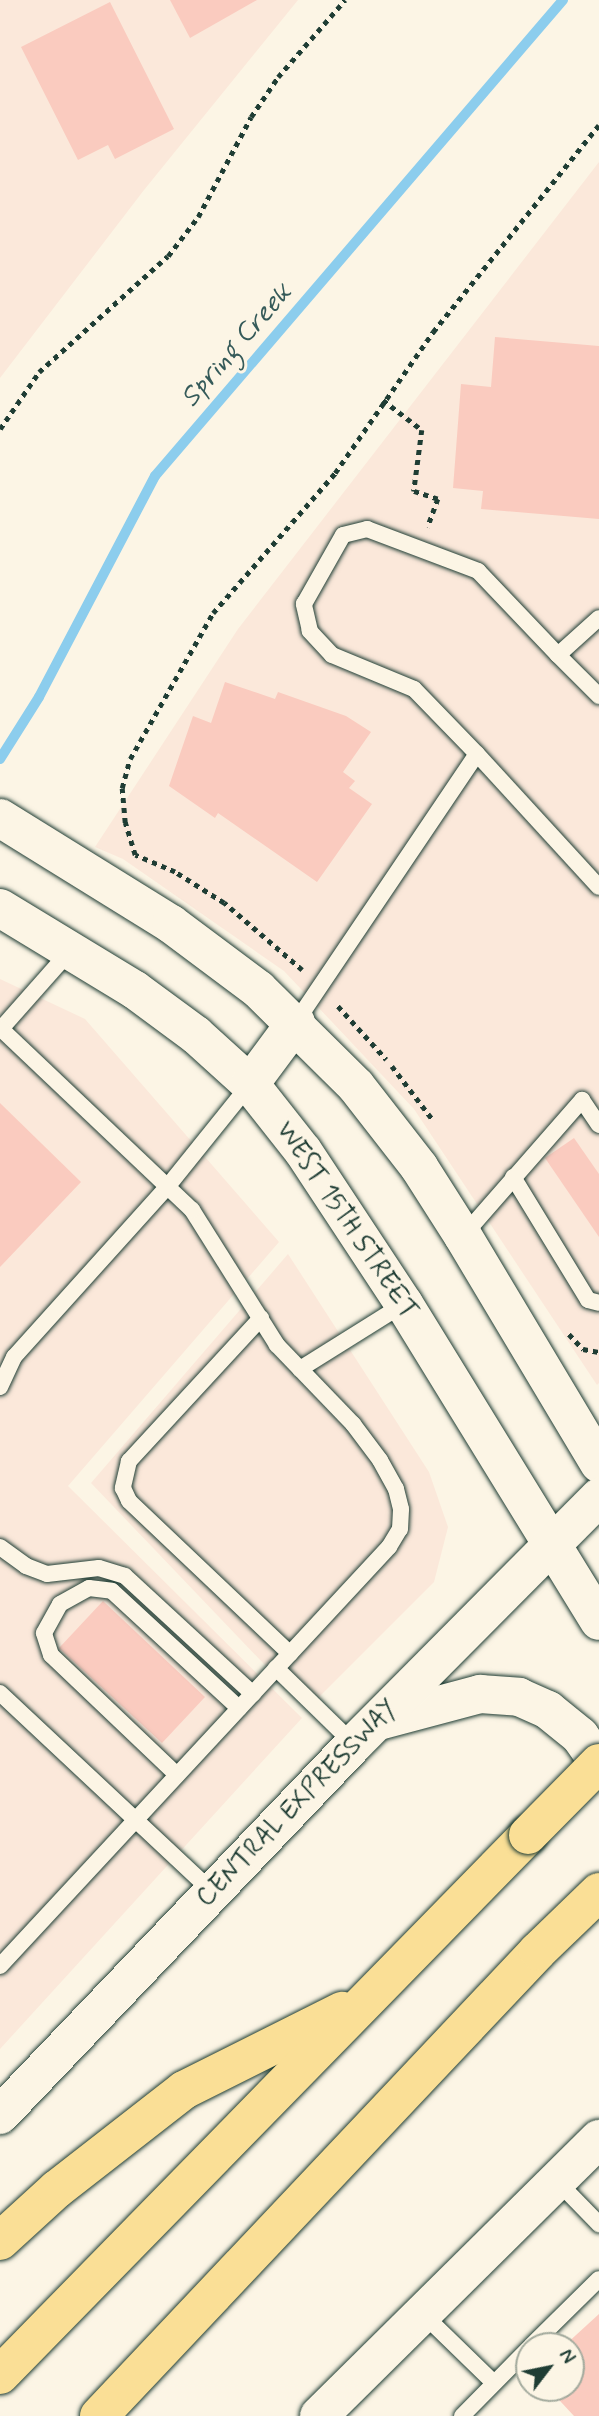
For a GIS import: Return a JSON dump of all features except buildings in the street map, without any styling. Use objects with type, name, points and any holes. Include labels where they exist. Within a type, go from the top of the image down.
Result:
[{"type":"highway","points":[[0,2375],[599,1763]]},
{"type":"highway","points":[[99,2416],[538,1951],[599,1892]]},
{"type":"highway","points":[[0,2241],[57,2189],[184,2090],[369,1997]]},
{"type":"main road","points":[[0,818],[171,924],[296,1022],[356,1086],[419,1167],[599,1463]]},
{"type":"main road","name":"WEST 15TH STREET","points":[[0,908],[197,1035],[250,1084],[303,1150],[404,1304],[599,1621]]},
{"type":"main road","points":[[250,1084],[296,1022]]},
{"type":"main road","name":"CENTRAL EXPRESSWAY","points":[[0,2115],[366,1732],[599,1497]]},
{"type":"main road","points":[[366,1732],[480,1695],[519,1697],[548,1710],[580,1736],[599,1763]]},
{"type":"main road","points":[[319,2416],[599,2138]]},
{"type":"lane","points":[[599,696],[478,571],[367,529],[342,535],[304,604],[310,631],[332,655],[414,689],[599,887]]},
{"type":"lane","points":[[558,655],[599,618]]},
{"type":"lane","points":[[296,1022],[477,754]]},
{"type":"lane","points":[[0,1966],[389,1547],[400,1519],[396,1489],[380,1460],[300,1368],[261,1318],[192,1210],[0,1030],[55,941]]},
{"type":"lane","points":[[0,1387],[14,1357],[168,1186],[250,1084]]},
{"type":"lane","points":[[463,1236],[582,1100],[599,1125]]},
{"type":"lane","points":[[513,1177],[588,1300],[599,1303]]},
{"type":"lane","points":[[300,1368],[404,1304]]},
{"type":"lane","points":[[261,1318],[129,1461],[122,1488],[129,1501],[289,1654]]},
{"type":"lane","points":[[3,1549],[47,1574],[99,1568],[125,1576],[253,1693]]},
{"type":"lane","points":[[177,1774],[51,1655],[44,1633],[60,1604],[89,1588],[112,1591],[239,1708]]},
{"type":"lane","points":[[276,1668],[366,1732]]},
{"type":"lane","points":[[0,1693],[213,1892]]},
{"type":"lane","points":[[556,2180],[599,2224]]},
{"type":"lane","points":[[545,2332],[599,2280]]},
{"type":"lane","points":[[421,2312],[494,2383]]},
{"type":"lane","points":[[462,2416],[515,2362]]},
{"type":"path","points":[[0,429],[40,372],[168,256],[198,217],[250,117],[278,77],[345,0]]},
{"type":"path","points":[[135,855],[125,823],[122,788],[130,759],[213,613],[335,473],[383,400],[599,125]]},
{"type":"path","points":[[383,400],[422,430],[414,491],[438,499]]},
{"type":"shaded area","points":[[0,0],[298,0],[144,190],[0,378]]},
{"type":"shaded area","points":[[599,162],[597,1385],[414,1109],[284,971],[123,859],[95,847],[238,629]]},
{"type":"shaded area","points":[[0,979],[85,1019],[279,1242],[68,1486],[302,1718],[0,2049]]},
{"type":"shaded area","points":[[288,1254],[429,1472],[448,1527],[434,1582],[307,1709],[91,1483]]},
{"type":"waterway","name":"Spring Creek","points":[[0,759],[39,697],[155,476],[563,0]]}]
